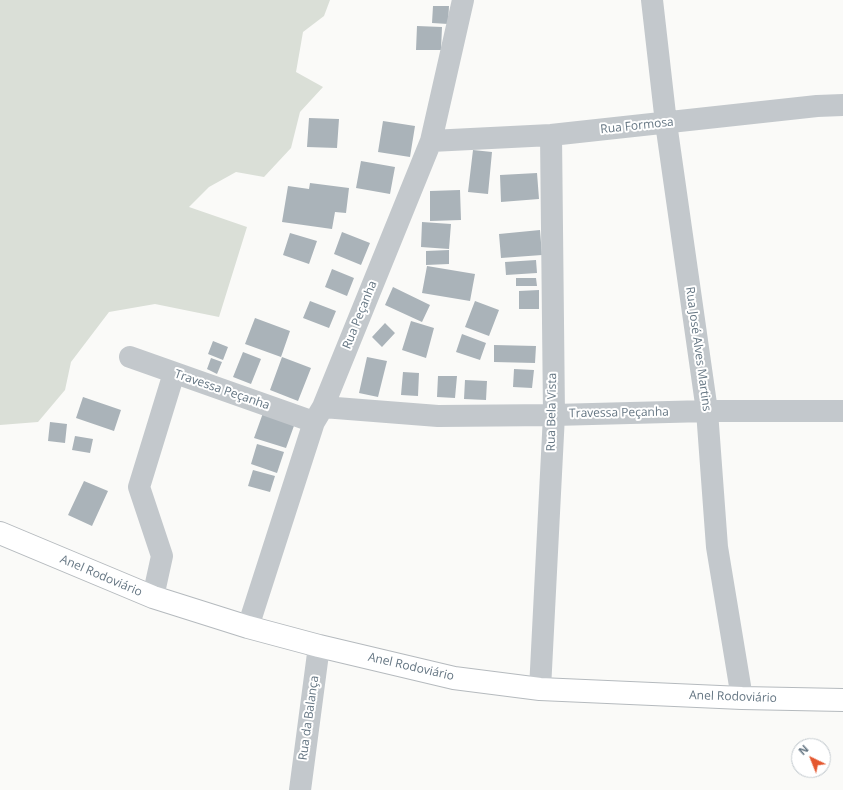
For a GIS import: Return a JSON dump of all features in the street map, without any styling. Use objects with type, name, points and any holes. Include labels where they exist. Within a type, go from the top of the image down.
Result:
[{"type":"main road","name":"Anel Rodoviário","points":[[0,533],[153,597],[248,627],[319,646],[454,678],[540,689],[742,698],[843,700]]},
{"type":"street","name":"Rua Peçanha","points":[[248,627],[318,415],[431,140],[463,0]]},
{"type":"street","name":"Rua José Alves Martins","points":[[652,0],[666,123],[707,411],[717,547],[742,698]]},
{"type":"street","name":"Rua Formosa","points":[[431,140],[551,135],[817,106],[843,105]]},
{"type":"street","name":"Rua Bela Vista","points":[[540,689],[554,415],[551,135]]},
{"type":"street","name":"Travessa Peçanha","points":[[130,358],[174,373],[318,415],[438,416],[707,411],[843,411]]},
{"type":"street","points":[[153,597],[162,556],[139,487],[174,373]]},
{"type":"street","name":"Rua da Balança","points":[[300,790],[319,646]]},
{"type":"shaded area","points":[[0,0],[330,0],[324,16],[303,32],[296,72],[323,87],[300,112],[291,148],[264,177],[236,172],[209,187],[189,207],[247,227],[219,317],[155,304],[109,312],[71,362],[65,390],[38,422],[0,425]]},
{"type":"building","points":[[433,6],[449,6],[448,24],[432,23]]},
{"type":"building","points":[[417,26],[442,27],[441,50],[416,50]]},
{"type":"building","points":[[309,118],[339,119],[337,148],[307,147]]},
{"type":"building","points":[[383,121],[415,126],[410,157],[378,152]]},
{"type":"building","points":[[473,150],[492,152],[488,194],[468,192]]},
{"type":"building","points":[[361,161],[395,167],[390,194],[356,188]]},
{"type":"building","points":[[537,173],[539,199],[501,202],[500,175]]},
{"type":"building","points":[[310,183],[349,188],[346,213],[335,212],[332,229],[282,222],[288,186],[309,189]]},
{"type":"building","points":[[460,190],[461,220],[430,221],[430,191]]},
{"type":"building","points":[[422,222],[451,224],[449,249],[421,247]]},
{"type":"building","points":[[540,230],[542,255],[501,258],[499,234]]},
{"type":"building","points":[[342,232],[370,243],[361,265],[334,254]]},
{"type":"building","points":[[290,233],[317,241],[309,264],[283,255]]},
{"type":"building","points":[[449,250],[449,264],[426,265],[426,251]]},
{"type":"building","points":[[536,260],[537,273],[506,275],[505,262]]},
{"type":"building","points":[[427,266],[475,274],[470,301],[422,293]]},
{"type":"building","points":[[332,269],[354,278],[347,296],[325,287]]},
{"type":"building","points":[[516,278],[536,278],[537,286],[516,286]]},
{"type":"building","points":[[393,287],[430,305],[422,322],[385,305]]},
{"type":"building","points":[[539,290],[539,309],[519,309],[519,291]]},
{"type":"building","points":[[310,301],[336,311],[329,328],[303,318]]},
{"type":"building","points":[[475,301],[499,310],[489,336],[465,327]]},
{"type":"building","points":[[255,318],[290,331],[281,357],[245,344]]},
{"type":"building","points":[[411,321],[434,328],[426,358],[402,350]]},
{"type":"building","points":[[385,323],[395,333],[382,347],[372,337]]},
{"type":"building","points":[[462,334],[486,343],[480,360],[456,352]]},
{"type":"building","points":[[213,341],[228,347],[223,360],[208,354]]},
{"type":"building","points":[[494,345],[536,346],[535,363],[494,362]]},
{"type":"building","points":[[243,352],[261,359],[251,384],[233,377]]},
{"type":"building","points":[[282,357],[311,368],[298,401],[270,390]]},
{"type":"building","points":[[367,357],[387,361],[378,397],[359,393]]},
{"type":"building","points":[[211,358],[222,362],[217,374],[207,369]]},
{"type":"building","points":[[514,369],[534,370],[532,388],[513,387]]},
{"type":"building","points":[[403,372],[419,373],[418,396],[401,395]]},
{"type":"building","points":[[438,376],[457,376],[455,398],[437,397]]},
{"type":"building","points":[[465,380],[487,381],[486,400],[464,399]]},
{"type":"building","points":[[83,397],[121,410],[114,431],[76,418]]},
{"type":"building","points":[[263,413],[295,423],[286,448],[254,438]]},
{"type":"building","points":[[50,422],[67,424],[65,443],[48,441]]},
{"type":"building","points":[[75,436],[93,439],[90,453],[72,450]]},
{"type":"building","points":[[257,444],[284,452],[277,473],[251,464]]},
{"type":"building","points":[[253,470],[275,476],[270,492],[248,486]]},
{"type":"building","points":[[84,481],[108,491],[92,526],[68,515]]}]
